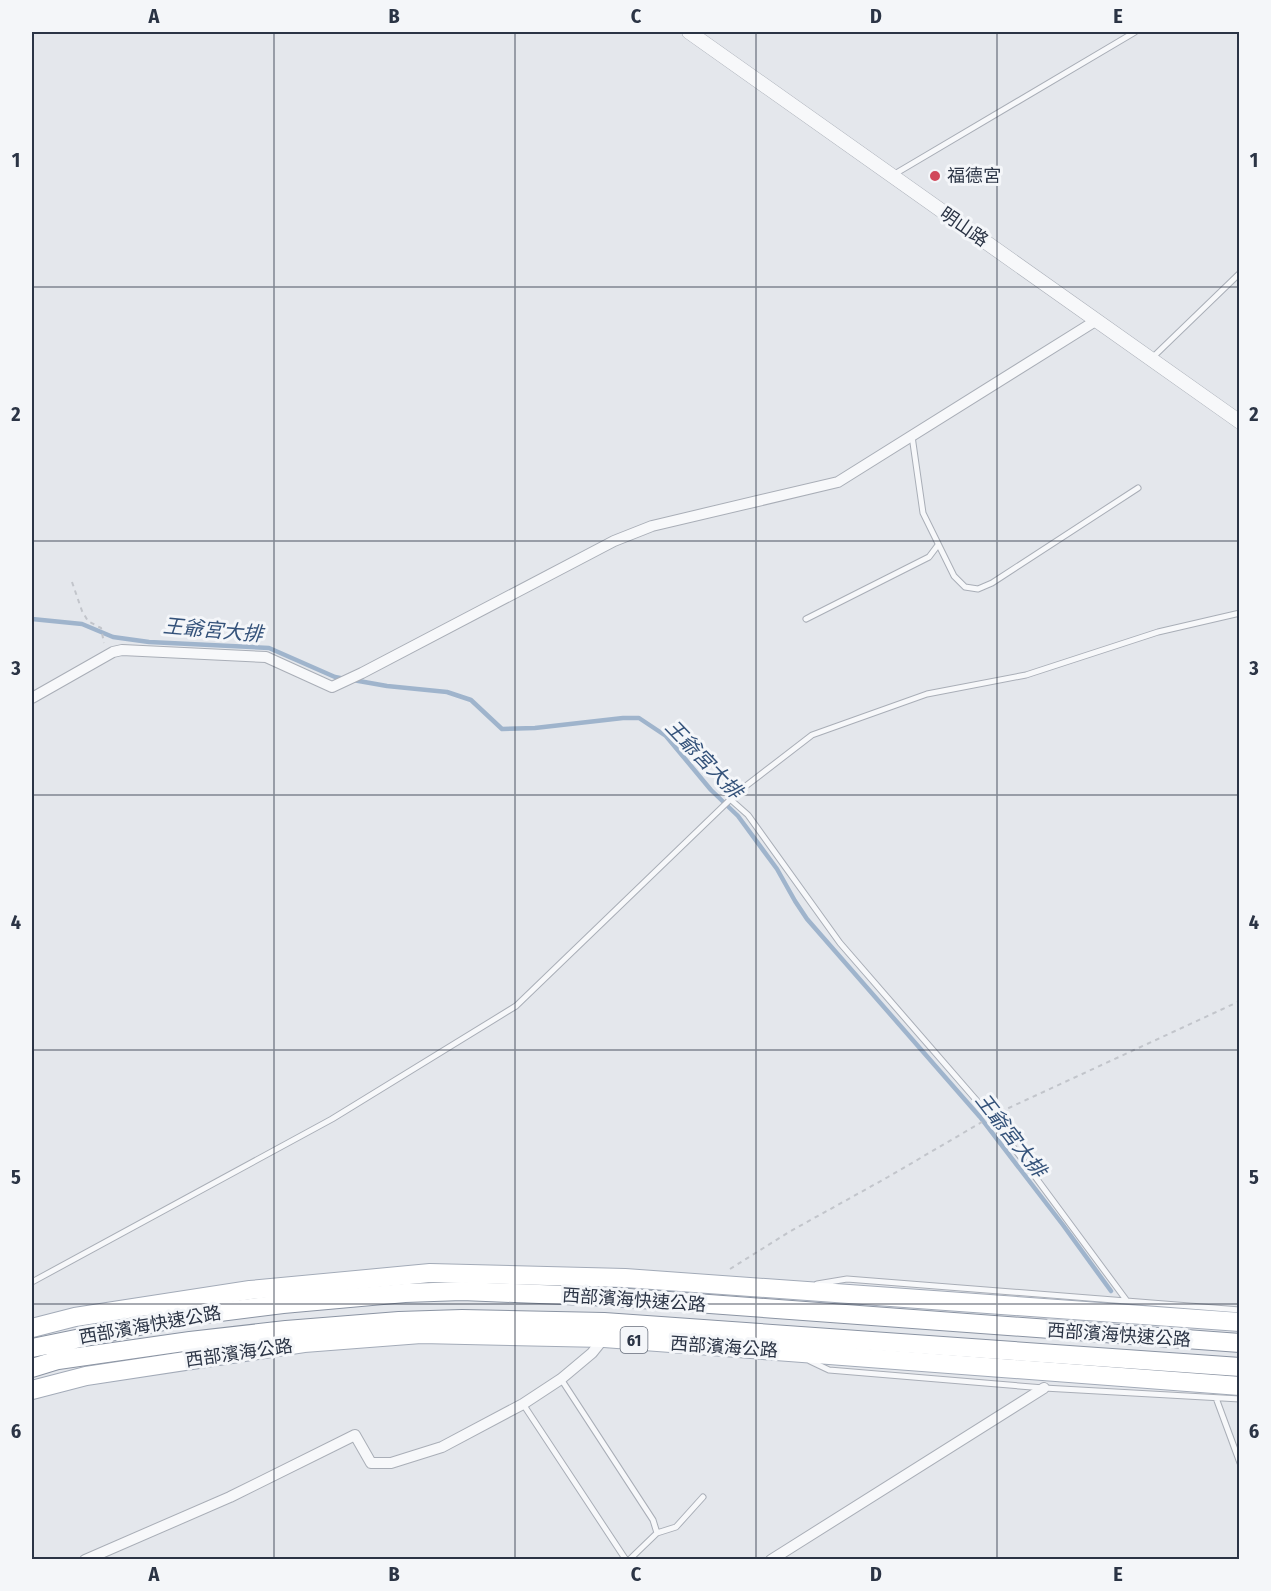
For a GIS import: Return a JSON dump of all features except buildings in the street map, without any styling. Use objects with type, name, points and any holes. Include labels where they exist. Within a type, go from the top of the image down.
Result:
[{"type":"main road","points":[[32,1328],[75,1317],[250,1290],[430,1273],[625,1278],[708,1283],[1239,1322]]},
{"type":"main road","name":"西部濱海快速公路","points":[[32,1348],[188,1316],[283,1304],[393,1294],[462,1291],[626,1298],[1239,1343]]},
{"type":"main road","name":"西部濱海快速公路","points":[[32,1368],[58,1360],[275,1331],[399,1321],[462,1319],[604,1322],[1239,1367]]},
{"type":"main road","name":"西部濱海公路","points":[[32,1390],[86,1376],[304,1343],[421,1334],[604,1338],[1239,1386]]},
{"type":"street","name":"明山路","points":[[689,32],[1239,422]]},
{"type":"street","points":[[32,698],[113,652],[122,650],[266,657],[332,687],[614,541],[651,526],[838,482],[1096,321]]},
{"type":"street","points":[[86,1560],[230,1497],[355,1435],[371,1463],[391,1463],[442,1447],[523,1404],[561,1379],[592,1353],[604,1338]]},
{"type":"street","points":[[771,1560],[1044,1388]]},
{"type":"lane","points":[[892,176],[1135,32]]},
{"type":"lane","points":[[1151,359],[1239,273]]},
{"type":"lane","points":[[912,436],[923,513],[954,576],[965,587],[978,589],[992,583],[1138,488]]},
{"type":"lane","points":[[806,619],[929,557],[938,545]]},
{"type":"lane","points":[[32,1282],[332,1119],[516,1006],[721,808],[812,735],[927,694],[1026,675],[1158,632],[1239,613]]},
{"type":"lane","points":[[730,800],[748,815],[840,943],[990,1117],[1127,1301]]},
{"type":"lane","points":[[789,1289],[847,1279],[1239,1310]]},
{"type":"lane","points":[[792,1352],[829,1370],[1044,1388],[1239,1399]]},
{"type":"lane","points":[[561,1379],[652,1520],[657,1533]]},
{"type":"lane","points":[[1216,1398],[1239,1463]]},
{"type":"lane","points":[[523,1404],[627,1560],[657,1533],[676,1527],[703,1497]]},
{"type":"path","points":[[72,582],[82,611],[88,621],[101,628],[105,645]]},
{"type":"path","points":[[990,1117],[1239,1001]]},
{"type":"path","points":[[708,1283],[789,1232],[888,1178],[978,1124]]},
{"type":"waterway","name":"王爺宮大排","points":[[32,619],[82,624],[113,637],[149,642],[269,648],[335,677],[345,679]]},
{"type":"waterway","name":"王爺宮大排","points":[[353,680],[447,692],[471,700],[502,729],[639,718],[666,736],[711,790],[738,816],[777,869],[807,919],[980,1117],[1111,1291]]},
{"type":"place","name":"福德宮","points":[[935,176]]}]
